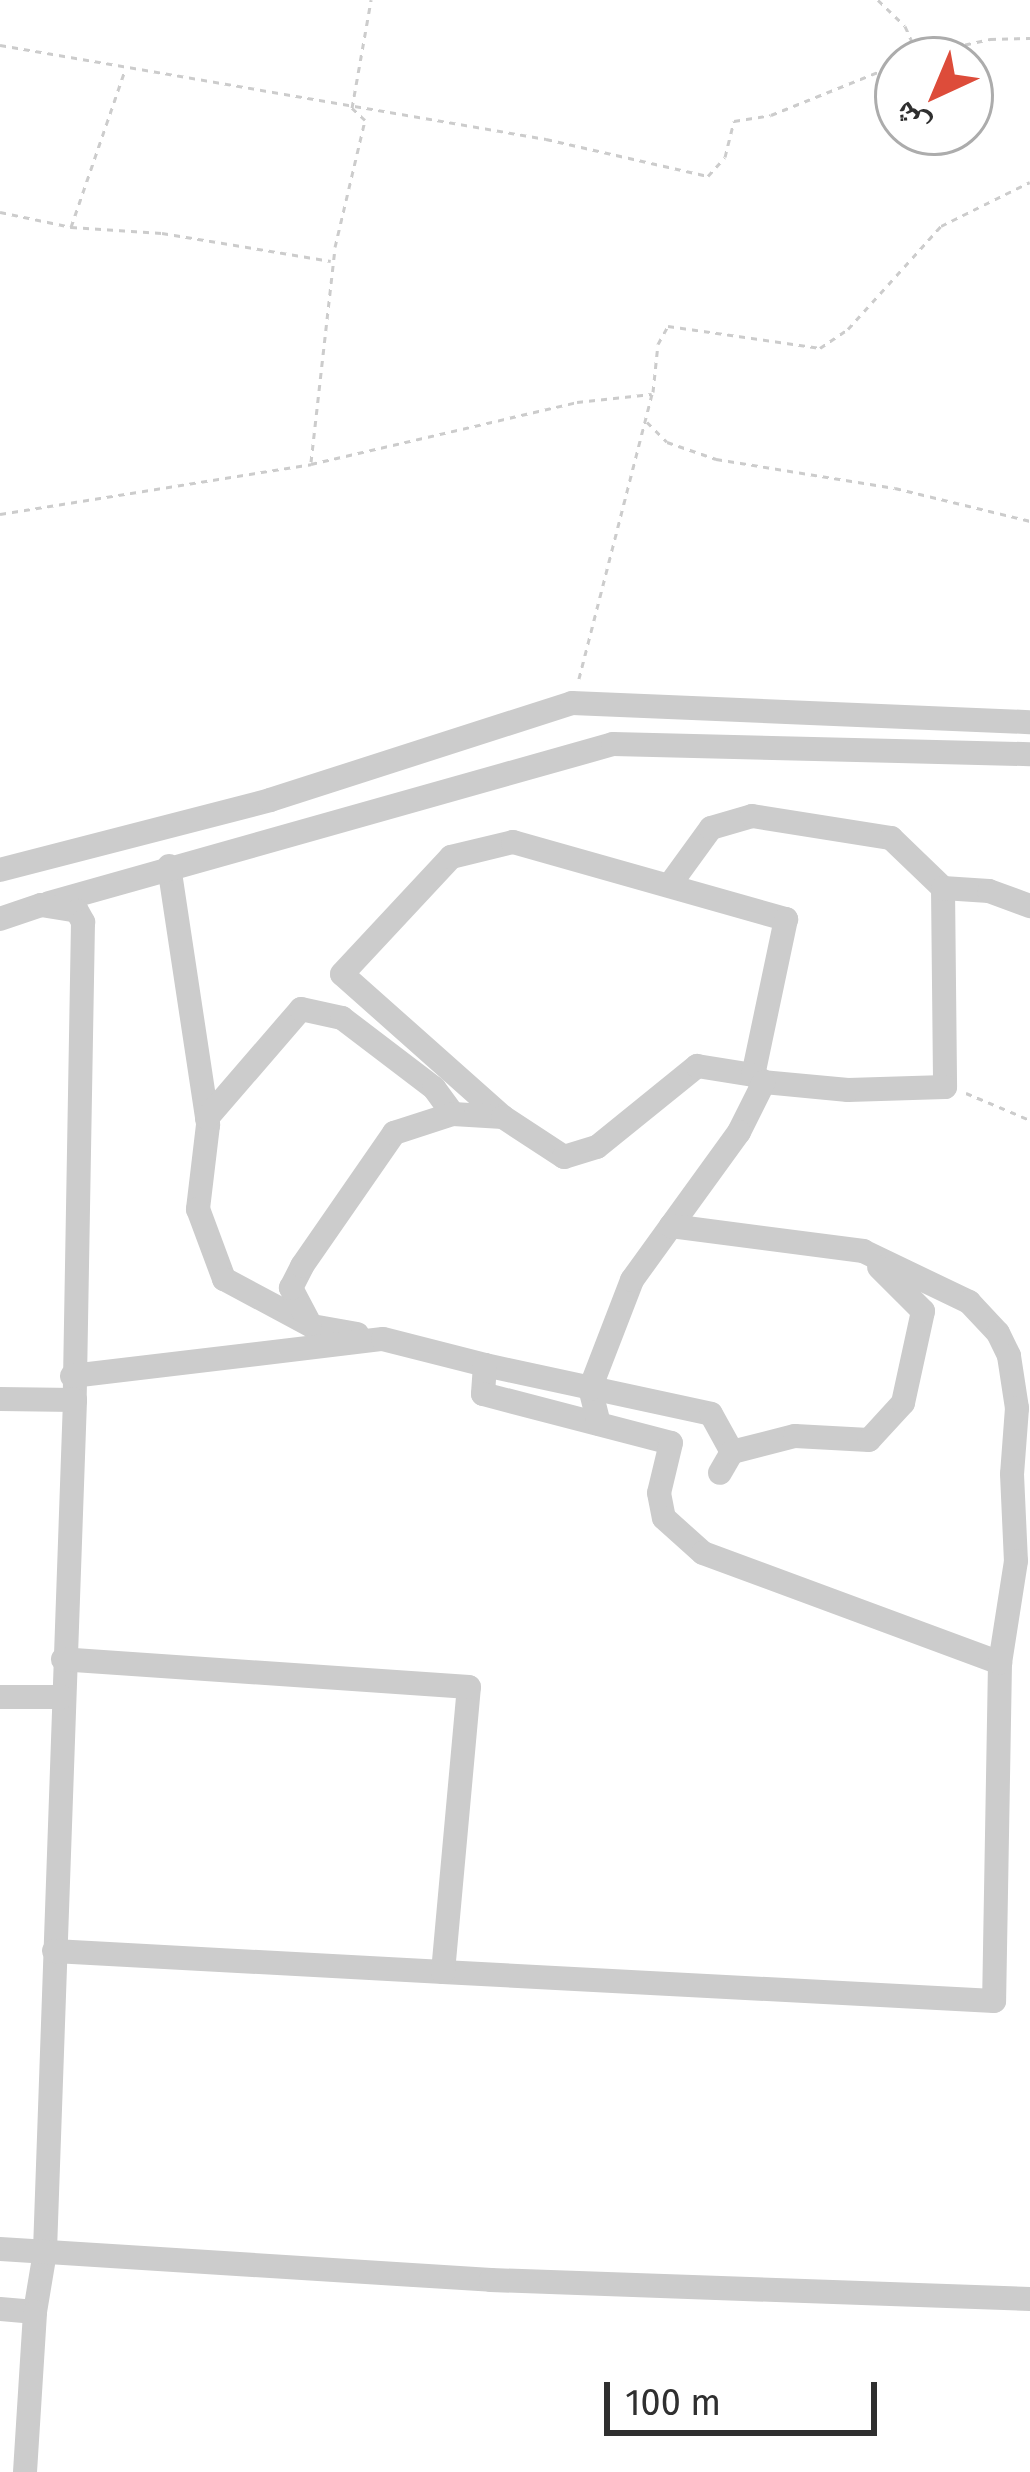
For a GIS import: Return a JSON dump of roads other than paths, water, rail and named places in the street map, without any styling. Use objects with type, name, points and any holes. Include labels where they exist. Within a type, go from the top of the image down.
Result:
[{"type":"street","points":[[0,870],[270,800],[572,703],[1030,722]]},
{"type":"street","points":[[0,919],[169,866],[613,745],[1030,754]]},
{"type":"street","points":[[671,883],[711,828],[752,816],[891,838],[943,888],[989,891],[1030,906]]},
{"type":"street","points":[[599,1424],[590,1388],[632,1280],[739,1132],[758,1078],[786,919],[512,842],[451,857],[342,974],[502,1117],[564,1157],[597,1148],[697,1066],[758,1078],[848,1090],[945,1087],[943,888]]},
{"type":"street","points":[[169,866],[207,1118],[198,1209],[224,1279],[312,1326],[711,1414],[726,1462],[795,1436],[869,1440],[903,1403],[923,1311],[863,1251]]},
{"type":"street","points":[[25,2472],[35,2312],[45,2252],[83,922],[77,911],[41,905]]},
{"type":"street","points":[[207,1118],[301,1009],[342,1018],[434,1088],[452,1114]]},
{"type":"street","points":[[312,1326],[291,1288],[394,1133],[452,1114],[502,1117]]},
{"type":"street","points":[[54,1952],[994,2001],[1000,1663],[1016,1561],[1012,1474],[1017,1408],[1010,1356],[998,1333],[969,1303],[863,1251],[671,1226]]},
{"type":"street","points":[[0,1399],[382,1339]]},
{"type":"street","points":[[485,1365],[483,1394],[671,1443],[659,1493],[664,1519],[703,1553],[1000,1663]]},
{"type":"street","points":[[63,1659],[469,1687],[443,1972]]},
{"type":"street","points":[[0,1697],[62,1696]]},
{"type":"street","points":[[0,2249],[491,2280],[1030,2300]]},
{"type":"street","points":[[0,2309],[35,2312]]}]
